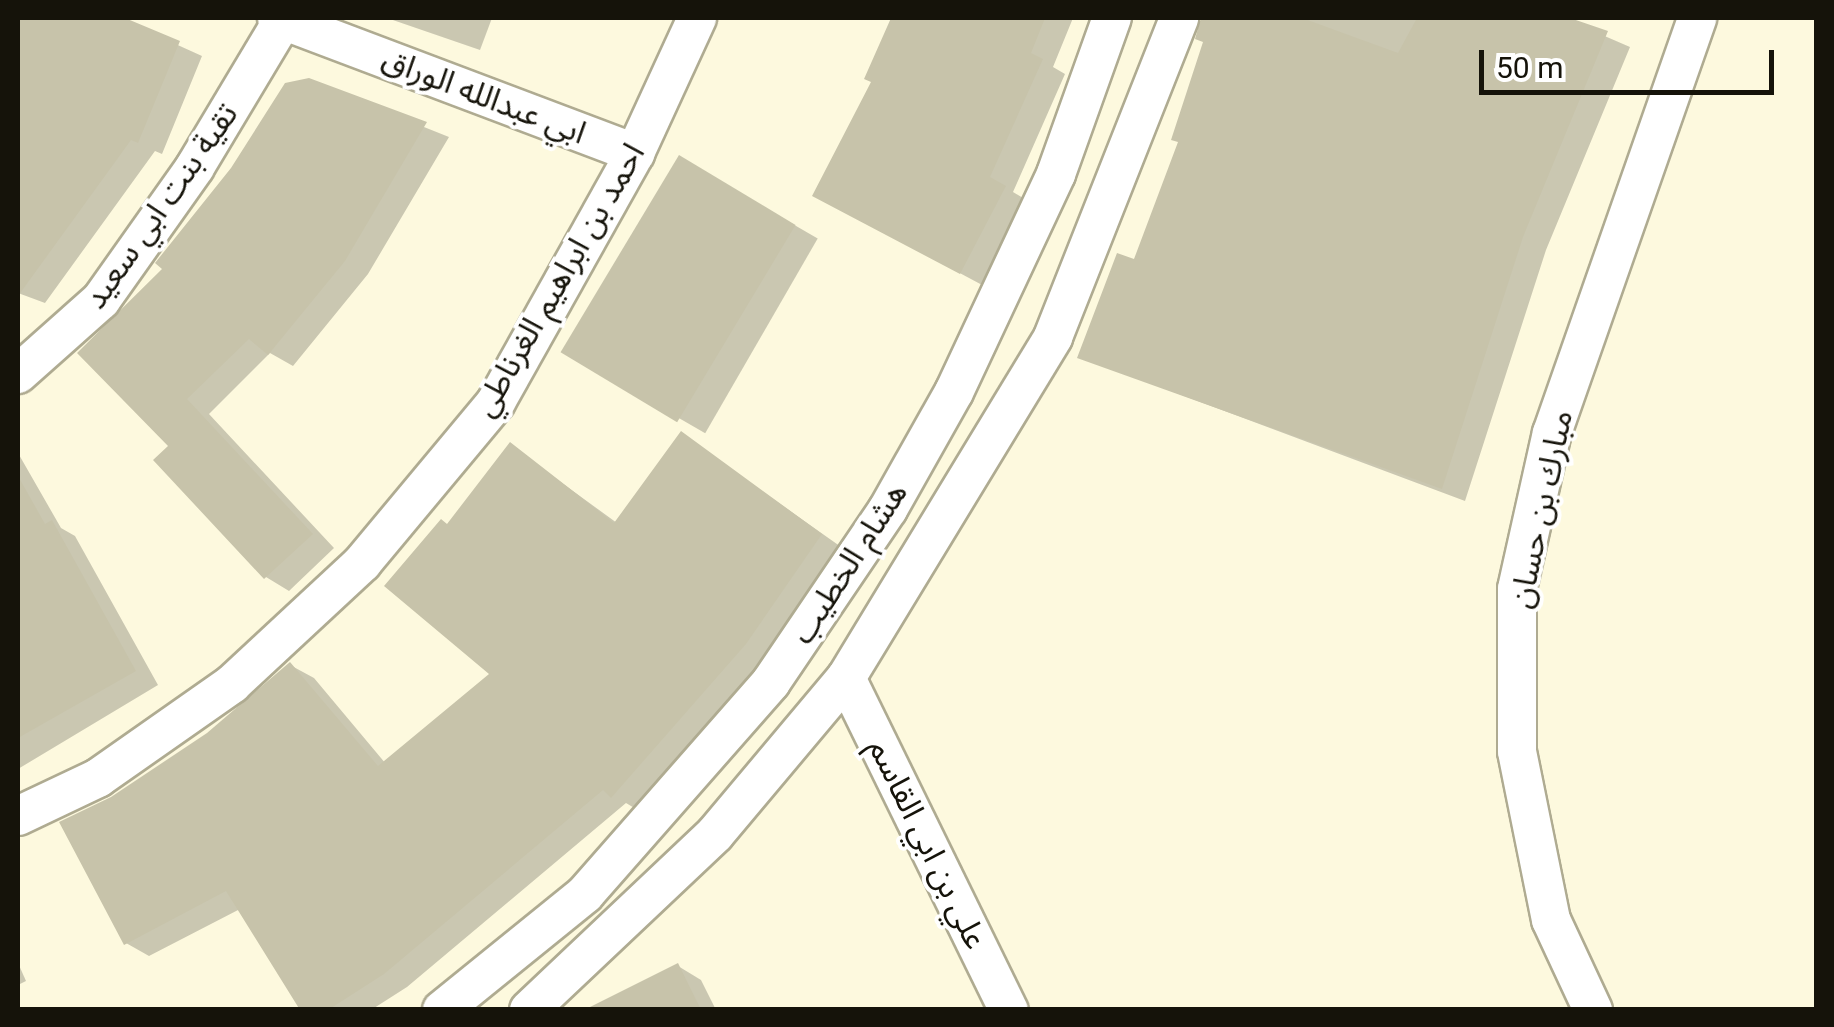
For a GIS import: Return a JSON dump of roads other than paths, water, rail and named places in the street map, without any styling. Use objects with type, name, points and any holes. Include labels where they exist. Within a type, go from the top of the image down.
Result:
[{"type":"street","name":"احمد بن ابراهيم الغرناطي","points":[[18,816],[98,778],[232,684],[362,563],[496,402],[635,153],[697,18]]},
{"type":"street","name":"هشام الخطيب","points":[[442,1010],[586,894],[771,682],[888,509],[954,392],[1056,174],[1112,18]]},
{"type":"street","name":"هشام الخطيب","points":[[529,1010],[715,834],[846,678],[1054,337],[1180,18]]},
{"type":"street","name":"مبارك بن حسان","points":[[1593,1010],[1551,920],[1517,751],[1517,589],[1552,433],[1697,18]]},
{"type":"street","name":"ابي عبدالله الوراق","points":[[280,19],[635,153]]},
{"type":"street","name":"تقية بنت ابي سعيد","points":[[26,358],[100,300],[195,167],[280,19]]},
{"type":"street","name":"علي بن ابي القاسم","points":[[846,678],[1009,1010]]}]
